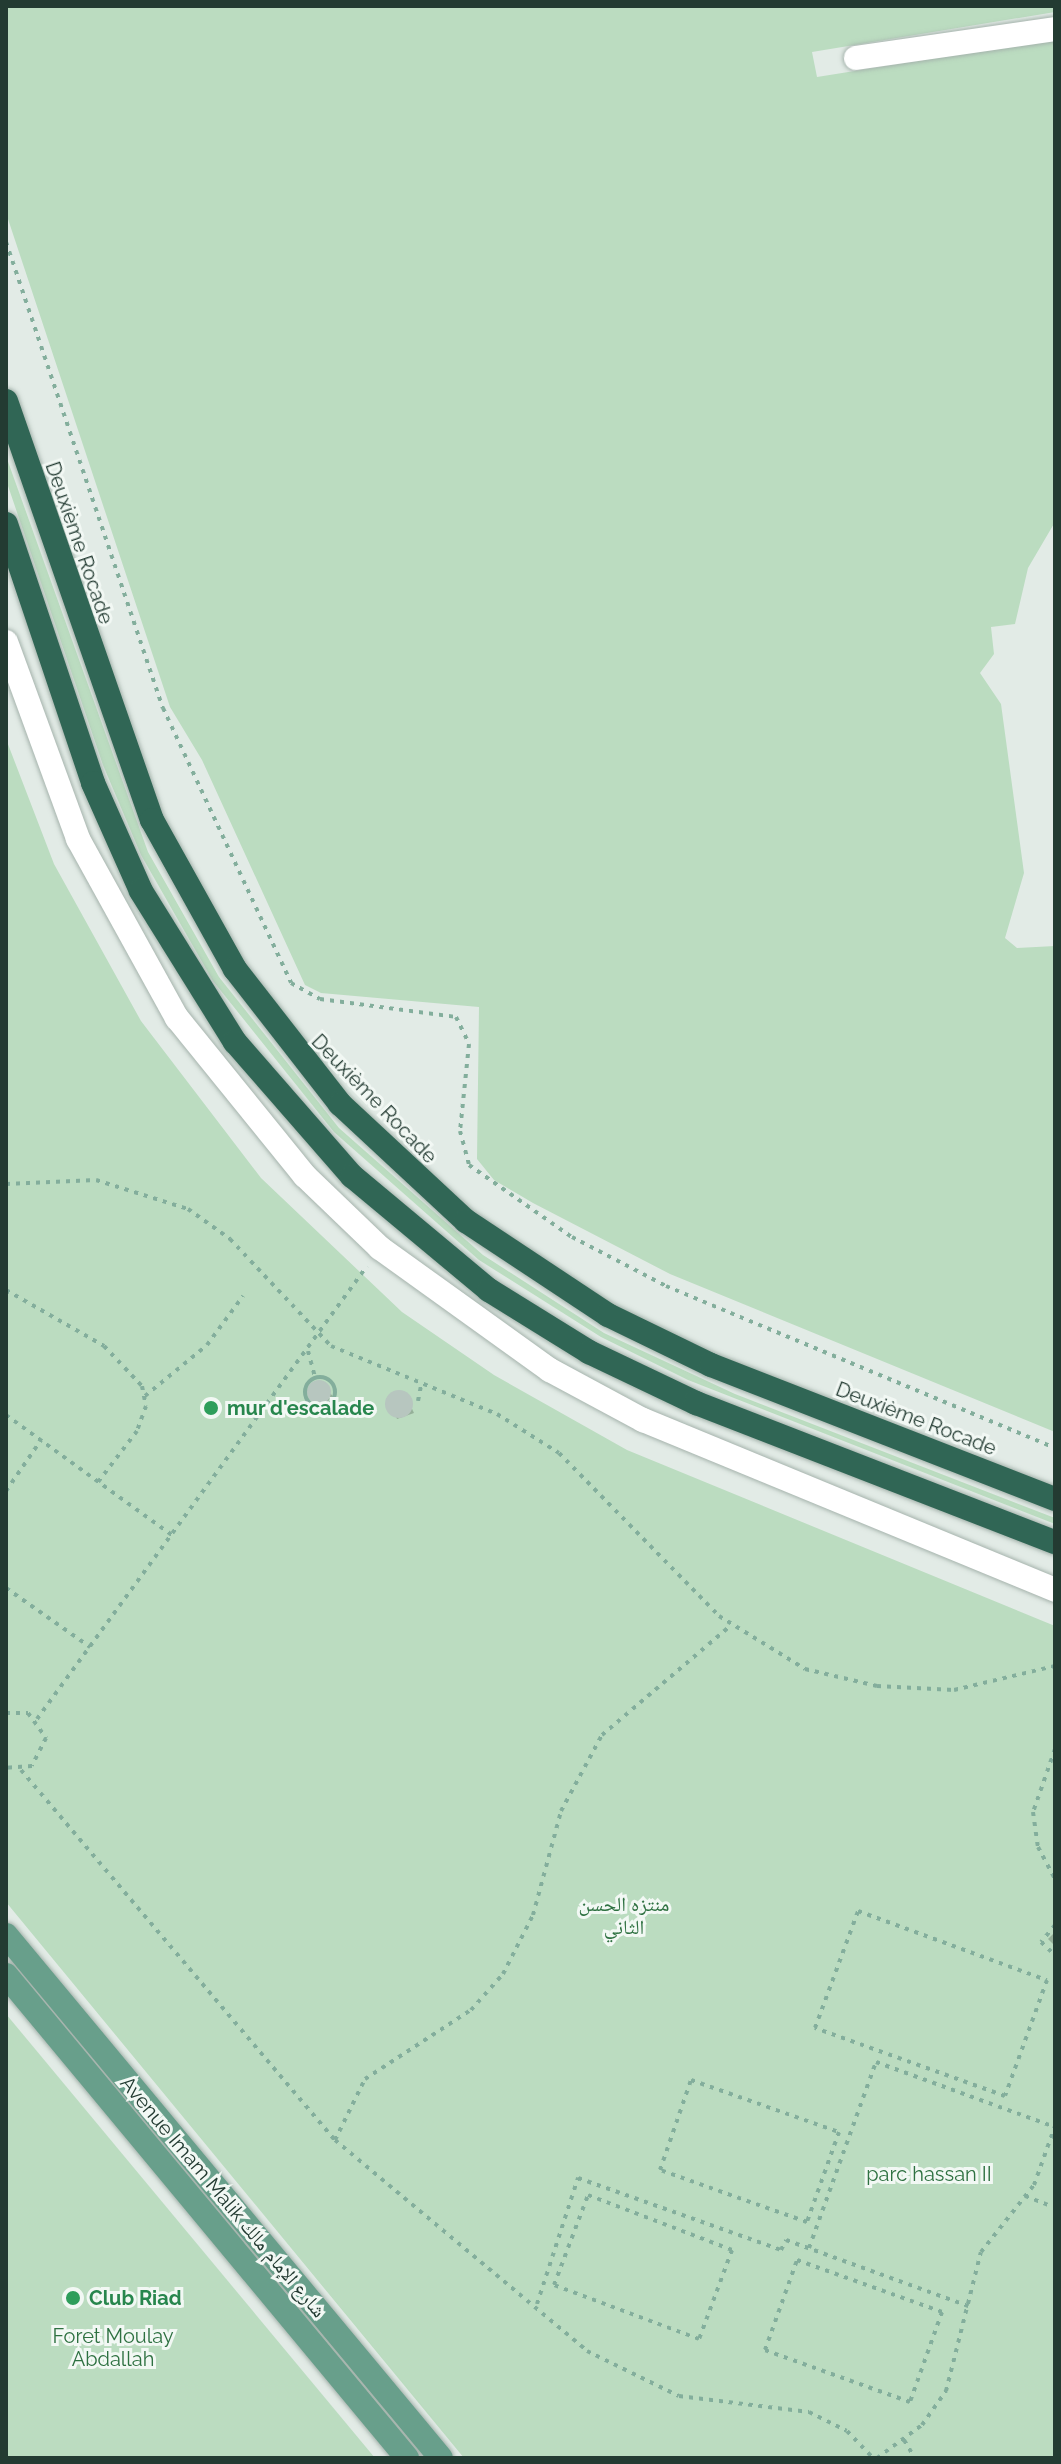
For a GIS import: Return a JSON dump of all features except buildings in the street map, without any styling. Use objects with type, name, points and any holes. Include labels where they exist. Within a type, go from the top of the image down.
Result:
[{"type":"highway","name":"Deuxième Rocade","points":[[6,401],[152,820],[235,969],[340,1104],[466,1221],[608,1315],[711,1365],[1055,1499]]},
{"type":"highway","points":[[6,524],[93,783],[141,891],[235,1042],[352,1176],[441,1254],[589,1352],[696,1403],[1055,1542]]},
{"type":"main road","name":"Avenue Imam Malik شارع الإمام مالك","points":[[6,1935],[441,2458]]},
{"type":"main road","name":"Avenue Imam Malik شارع الإمام مالك","points":[[6,1975],[407,2458]]},
{"type":"street","points":[[856,58],[1055,29]]},
{"type":"street","points":[[6,642],[78,839],[177,1018],[286,1155],[380,1248],[525,1354],[643,1420],[1055,1590]]},
{"type":"path","points":[[6,242],[163,708],[291,983],[320,999],[456,1017],[469,1044],[460,1131],[469,1165],[572,1237],[690,1296],[1055,1448]]},
{"type":"path","points":[[6,1184],[96,1180],[188,1209],[241,1249],[318,1337],[421,1385],[497,1414],[559,1453],[730,1626],[805,1669],[877,1686],[992,1686],[1055,1666]]},
{"type":"path","points":[[37,1719],[308,1351],[380,1248]]},
{"type":"path","points":[[6,1290],[104,1346],[130,1367],[145,1396]]},
{"type":"path","points":[[98,1482],[137,1431],[145,1396],[207,1345],[243,1296]]},
{"type":"path","points":[[308,1351],[315,1378],[305,1396],[324,1406],[334,1387],[315,1378]]},
{"type":"path","points":[[418,1401],[421,1385]]},
{"type":"path","points":[[6,1415],[172,1535]]},
{"type":"path","points":[[6,1491],[41,1440]]},
{"type":"path","points":[[6,1588],[90,1647]]},
{"type":"path","points":[[335,2140],[365,2079],[471,2010],[503,1974],[533,1915],[561,1811],[602,1735],[730,1626]]},
{"type":"path","points":[[6,1713],[37,1719]]},
{"type":"path","points":[[21,1770],[45,1749],[37,1719]]},
{"type":"path","points":[[1055,1749],[1033,1812],[1038,1847],[1055,1879]]},
{"type":"path","points":[[6,1768],[21,1770],[335,2140],[537,2304],[587,2351],[629,2377],[704,2402],[809,2412],[847,2431],[875,2458],[904,2440],[946,2391],[989,2237],[1025,2196],[1055,2126],[876,2062],[809,2248]]},
{"type":"path","points":[[858,1911],[1047,1980],[1005,2096],[889,2055],[815,2028],[858,1911]]},
{"type":"path","points":[[1055,1925],[1041,1942],[1055,1955]]},
{"type":"path","points":[[886,2065],[889,2055]]},
{"type":"path","points":[[837,2137],[807,2222],[660,2170],[691,2080],[848,2141]]},
{"type":"path","points":[[537,2304],[578,2178],[781,2250],[786,2240],[968,2306]]},
{"type":"path","points":[[588,2195],[647,2218],[732,2250],[699,2339],[554,2285],[588,2195]]},
{"type":"path","points":[[1025,2196],[1049,2205]]},
{"type":"path","points":[[647,2218],[652,2205]]},
{"type":"path","points":[[797,2260],[910,2301],[942,2312],[910,2402],[765,2350],[797,2260]]},
{"type":"path","points":[[910,2301],[916,2287]]},
{"type":"path","points":[[904,2440],[915,2458]]},
{"type":"green space","points":[[6,6],[1055,6],[1055,12],[812,52],[817,77],[1055,39],[1055,522],[1028,568],[1015,624],[991,627],[994,654],[980,673],[1001,704],[1024,873],[1005,938],[1017,948],[1055,946],[1055,1432],[670,1274],[494,1180],[477,1159],[479,1007],[321,993],[305,985],[202,760],[170,707],[6,213]]},
{"type":"green space","points":[[6,456],[148,852],[219,977],[339,1128],[483,1255],[604,1333],[735,1394],[1055,1518],[1055,1524],[688,1380],[601,1337],[479,1260],[334,1132],[213,981],[141,855],[103,765],[6,480]]},
{"type":"green space","name":"منتزه الحسن الثاني","points":[[6,739],[54,864],[141,1021],[261,1178],[402,1312],[494,1375],[627,1450],[1055,1626],[1055,2458],[464,2458],[6,1902]]},
{"type":"green space","name":"Foret Moulay Abdallah","points":[[6,2014],[375,2458],[6,2458]]},
{"type":"place","name":"mur d'escalade","points":[[211,1408]]},
{"type":"place","name":"Club Riad","points":[[73,2298]]},
{"type":"park label","name":"parc hassan II","points":[[929,2174]]}]
